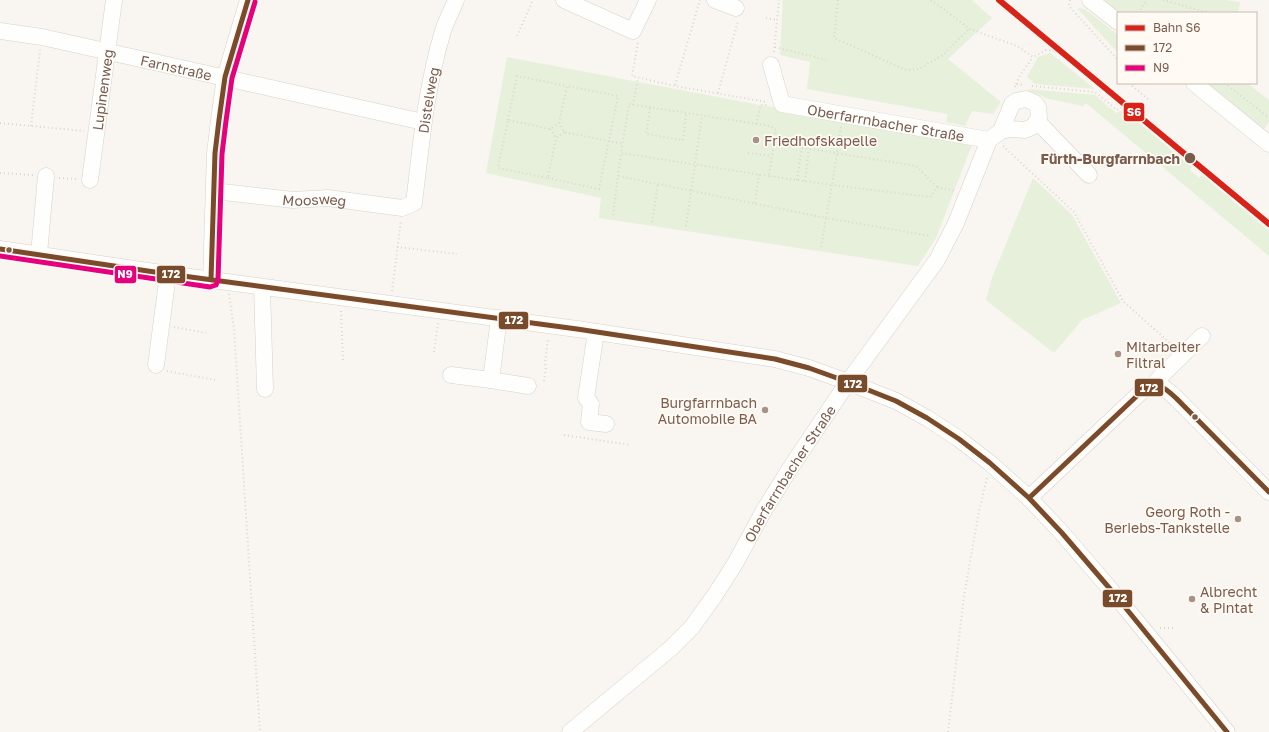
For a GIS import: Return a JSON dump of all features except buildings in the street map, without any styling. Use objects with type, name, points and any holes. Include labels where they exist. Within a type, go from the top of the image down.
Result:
[{"type":"street","name":"Lupinenweg","points":[[90,180],[114,0]]},
{"type":"street","points":[[211,280],[215,153],[225,77],[248,0]]},
{"type":"street","name":"Distelweg","points":[[408,206],[431,76],[444,30],[456,0]]},
{"type":"street","points":[[564,0],[634,31],[648,0]]},
{"type":"street","points":[[715,0],[737,15]]},
{"type":"street","points":[[1090,0],[1117,21]]},
{"type":"street","name":"Farnstraße","points":[[0,31],[42,37],[423,122]]},
{"type":"street","points":[[771,65],[782,104]]},
{"type":"street","points":[[1195,84],[1268,140]]},
{"type":"street","name":"Oberfarrnbacher Straße","points":[[570,732],[670,649],[692,627],[728,575],[775,494],[848,382],[937,260],[956,223],[967,194],[995,135],[1012,104],[1021,99],[1031,100],[1038,107],[1040,112],[1038,122],[1034,126],[1025,130],[1012,129],[995,135],[843,116],[782,104]]},
{"type":"street","points":[[1038,122],[1089,174]]},
{"type":"street","points":[[39,254],[46,176]]},
{"type":"street","name":"Moosweg","points":[[214,191],[293,200],[328,198],[408,206]]},
{"type":"street","points":[[0,248],[229,283],[499,318],[775,359],[809,368],[848,382],[896,401],[927,418],[959,439],[990,463],[1029,498],[1062,533],[1227,732]]},
{"type":"street","points":[[156,365],[168,274]]},
{"type":"street","points":[[262,287],[265,388]]},
{"type":"street","points":[[490,380],[499,318]]},
{"type":"street","points":[[596,332],[586,398],[591,404],[589,422],[606,424]]},
{"type":"street","points":[[1029,498],[1140,393],[1154,384],[1182,354],[1202,336]]},
{"type":"street","points":[[451,375],[528,386]]},
{"type":"street","points":[[1154,384],[1162,386],[1176,398],[1269,492]]},
{"type":"path","points":[[517,36],[533,0]]},
{"type":"path","points":[[675,86],[700,0]]},
{"type":"path","points":[[771,65],[775,47],[779,0]]},
{"type":"path","points":[[838,0],[834,38],[906,70],[919,69],[943,55],[970,28]]},
{"type":"path","points":[[931,0],[970,28],[1016,46],[1033,56]]},
{"type":"path","points":[[1070,0],[1069,6],[1117,61]]},
{"type":"path","points":[[1139,12],[1147,0]]},
{"type":"path","points":[[1163,0],[1206,12]]},
{"type":"path","points":[[718,94],[737,15]]},
{"type":"path","points":[[766,18],[778,20]]},
{"type":"path","points":[[634,31],[639,42],[632,76],[675,86],[782,104]]},
{"type":"path","points":[[31,126],[42,37]]},
{"type":"path","points":[[775,47],[826,60]]},
{"type":"path","points":[[1016,84],[1033,56],[1046,50],[1055,51]]},
{"type":"path","points":[[517,76],[567,86],[618,96],[599,189],[498,168],[517,76]]},
{"type":"path","points":[[633,105],[638,78]]},
{"type":"path","points":[[1130,84],[1149,100]]},
{"type":"path","points":[[1226,84],[1269,118]]},
{"type":"path","points":[[564,132],[559,123],[567,86]]},
{"type":"path","points":[[1034,86],[1095,90],[1117,110],[1123,105]]},
{"type":"path","points":[[614,215],[621,153],[630,104],[770,126],[776,130],[769,176]]},
{"type":"path","points":[[756,124],[761,106],[782,104]]},
{"type":"path","points":[[650,108],[646,134],[683,140],[686,114]]},
{"type":"path","points":[[686,226],[702,116]]},
{"type":"path","points":[[821,247],[843,116]]},
{"type":"path","points":[[508,120],[550,129],[556,138]]},
{"type":"path","points":[[550,129],[559,123]]},
{"type":"path","points":[[0,124],[96,132]]},
{"type":"path","points":[[548,178],[556,138],[564,132],[623,144]]},
{"type":"path","points":[[995,135],[1005,147],[1074,212],[1123,301],[1182,354]]},
{"type":"path","points":[[774,143],[916,166],[937,187],[967,194]]},
{"type":"path","points":[[797,180],[802,147]]},
{"type":"path","points":[[805,181],[809,149]]},
{"type":"path","points":[[621,153],[832,185],[930,197],[937,187]]},
{"type":"path","points":[[748,153],[772,156]]},
{"type":"path","points":[[0,173],[90,180]]},
{"type":"path","points":[[755,203],[759,174]]},
{"type":"path","points":[[618,176],[826,218],[931,236]]},
{"type":"path","points":[[652,222],[658,184]]},
{"type":"path","points":[[390,304],[397,247],[408,206]]},
{"type":"path","points":[[397,247],[457,254]]},
{"type":"path","points":[[229,283],[234,329],[260,732]]},
{"type":"path","points":[[342,298],[343,362]]},
{"type":"path","points":[[434,352],[439,310]]},
{"type":"path","points":[[161,325],[206,333]]},
{"type":"path","points":[[544,381],[550,326]]},
{"type":"path","points":[[156,365],[161,370],[215,380]]},
{"type":"path","points":[[564,435],[631,445]]},
{"type":"path","points":[[948,732],[964,596],[979,511],[990,463]]},
{"type":"path","points":[[1158,628],[1175,628]]},
{"type":"green space","points":[[783,0],[972,0],[992,18],[948,59],[1001,102],[993,114],[972,111],[965,126],[946,122],[948,114],[807,89],[810,62],[780,55]]},
{"type":"green space","points":[[1104,0],[1225,0],[1240,2],[1238,12],[1118,12]]},
{"type":"green space","points":[[1077,8],[1085,9],[1117,34],[1117,52]]},
{"type":"green space","points":[[1050,53],[1095,89],[1035,84],[1027,77],[1038,57]]},
{"type":"green space","points":[[507,57],[972,145],[936,238],[918,266],[599,218],[601,198],[486,173]]},
{"type":"green space","points":[[1206,84],[1248,84],[1269,100],[1269,122],[1263,130]]},
{"type":"green space","points":[[1029,89],[1095,95],[1116,113],[1123,110],[1192,167],[1190,170],[1199,178],[1202,175],[1269,231],[1269,256],[1086,103],[1083,106],[1045,98],[1028,91]]},
{"type":"green space","points":[[1033,178],[1072,215],[1121,303],[1082,320],[1054,353],[986,300],[992,278]]},
{"type":"rail line","name":"S6","points":[[999,0],[1269,224]]},
{"type":"transit line","name":"172","points":[[211,280],[215,153],[219,120],[225,77],[248,0]]},
{"type":"transit line","name":"N9","points":[[0,256],[210,287],[216,285],[218,280],[222,154],[226,121],[232,78],[255,2]]},
{"type":"transit line","name":"172","points":[[0,249],[168,274],[577,329],[775,359],[809,368],[848,382],[896,401],[927,418],[959,439],[990,463],[1029,498],[1062,533],[1111,590],[1227,732]]},
{"type":"transit line","name":"172","points":[[1029,498],[1140,393],[1155,386],[1159,386],[1167,390],[1176,398],[1269,492]]},
{"type":"place","name":"Friedhofskapelle","points":[[756,140]]},
{"type":"place","name":"Fürth-Burgfarrnbach","points":[[1190,158]]},
{"type":"place","name":"Mitarbeiter Filtral","points":[[1118,354]]},
{"type":"place","name":"Burgfarrnbach Automobile BA","points":[[765,410]]},
{"type":"place","name":"Georg Roth - Beriebs-Tankstelle","points":[[1238,519]]},
{"type":"place","name":"Albrecht & Pintat","points":[[1192,599]]}]
